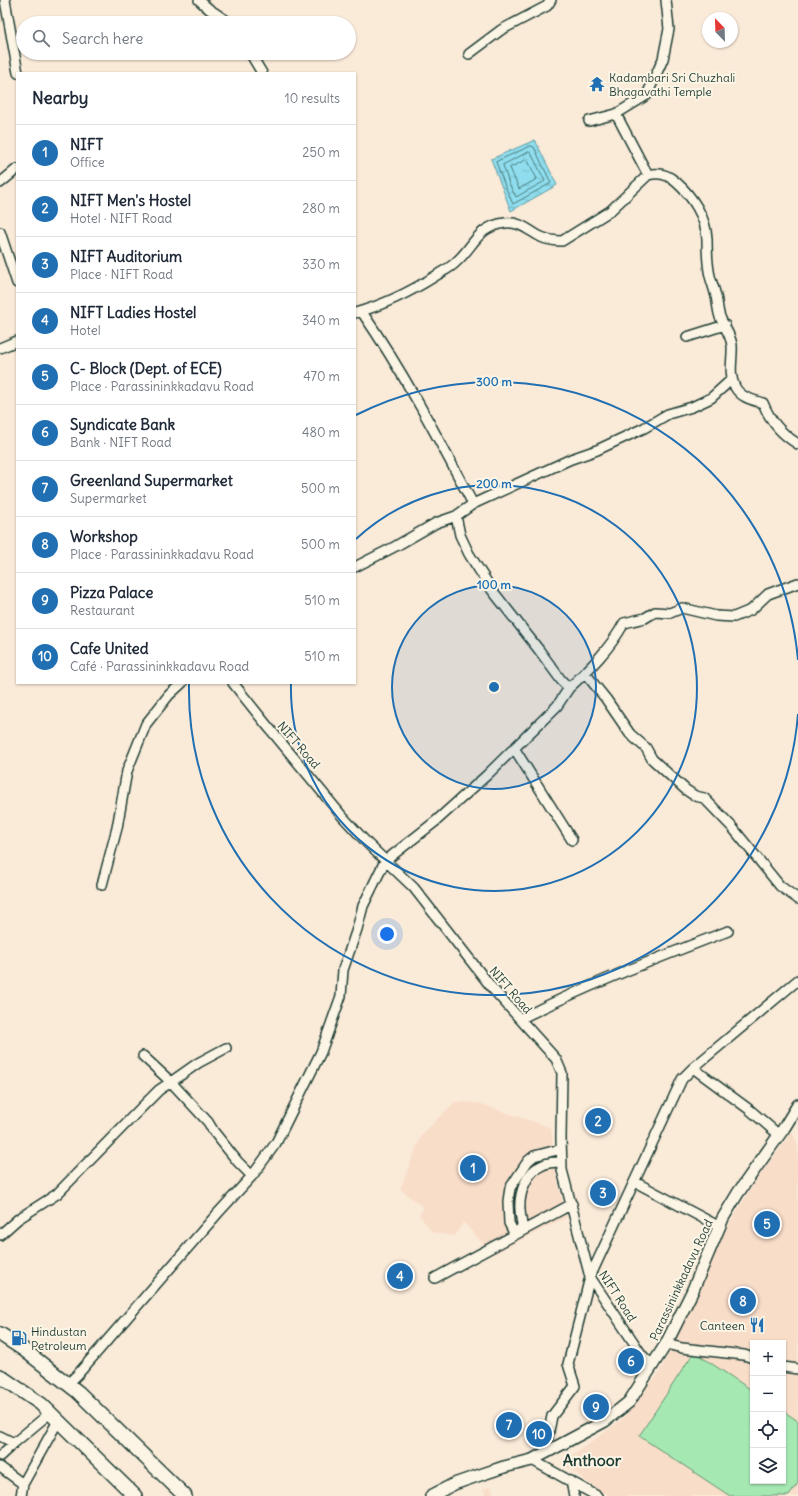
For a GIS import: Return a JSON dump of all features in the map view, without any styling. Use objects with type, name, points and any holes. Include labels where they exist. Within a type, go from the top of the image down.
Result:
[{"type":"highway","points":[[0,1334],[23,1349],[68,1384],[185,1496]]},
{"type":"highway","points":[[0,1376],[41,1404],[135,1496]]},
{"type":"main road","name":"Parassininkkadavu Road","points":[[431,1496],[454,1484],[480,1474],[532,1460],[605,1421],[629,1402],[666,1344],[692,1292],[720,1227],[738,1193],[779,1135],[798,1105]]},
{"type":"street","points":[[4,0],[18,72]]},
{"type":"street","points":[[199,0],[220,16]]},
{"type":"street","points":[[469,54],[501,30],[547,6],[551,0]]},
{"type":"street","points":[[589,121],[616,114],[647,95],[663,59],[669,29],[666,0]]},
{"type":"street","points":[[254,60],[261,72]]},
{"type":"street","points":[[616,114],[648,175]]},
{"type":"street","points":[[0,183],[16,170]]},
{"type":"street","points":[[473,504],[420,405],[384,344],[358,312],[394,300],[429,280],[455,263],[481,232],[492,226],[507,222],[522,225],[542,237],[554,241],[562,241],[579,232],[610,211],[648,175],[656,173],[668,175],[683,188],[693,200],[702,217],[707,238],[707,254],[710,273],[720,317],[729,333],[732,346],[732,378],[736,388],[744,397],[763,403],[767,413],[775,425],[788,438],[798,444]]},
{"type":"street","points":[[0,232],[16,279]]},
{"type":"street","points":[[687,337],[725,325]]},
{"type":"street","points":[[0,348],[16,341]]},
{"type":"street","points":[[356,566],[436,523],[456,516],[473,504],[571,459],[597,450],[644,428],[668,414],[692,408],[711,398],[732,378]]},
{"type":"street","points":[[456,516],[460,535],[469,554],[492,590],[561,680],[569,688]]},
{"type":"street","points":[[68,1384],[252,1176],[276,1143],[321,1052],[342,996],[343,970],[363,906],[385,861],[412,841],[454,805],[557,706],[569,688],[604,653],[617,636],[624,622],[645,618],[655,612],[670,613],[682,608],[716,616],[734,618],[751,610],[768,594],[798,583]]},
{"type":"street","points":[[585,673],[606,699],[630,734],[646,748],[652,759],[686,790],[695,796],[704,798],[732,827],[780,886],[798,899]]},
{"type":"street","points":[[102,884],[116,828],[127,771],[146,724],[169,695],[181,684]]},
{"type":"street","name":"NIFT Road","points":[[234,684],[342,816],[368,844],[414,888],[492,988],[556,1059],[562,1073],[562,1170],[590,1277],[642,1355],[653,1366]]},
{"type":"street","points":[[514,748],[572,840]]},
{"type":"street","points":[[520,1019],[549,1004],[620,973],[728,931]]},
{"type":"street","points":[[552,1450],[546,1446],[552,1416],[575,1386],[568,1364],[590,1277],[682,1079],[693,1068],[798,980]]},
{"type":"street","points":[[0,1235],[18,1219],[57,1194],[159,1090],[198,1063],[226,1048]]},
{"type":"street","points":[[143,1056],[172,1082],[208,1122],[214,1132],[252,1176]]},
{"type":"street","points":[[693,1068],[750,1110],[779,1135]]},
{"type":"street","points":[[561,1149],[534,1156],[528,1161],[510,1188],[508,1201],[509,1224],[513,1231],[518,1231],[522,1227],[519,1211],[520,1202],[528,1179],[539,1166],[548,1163],[562,1162]]},
{"type":"street","points":[[635,1182],[720,1227]]},
{"type":"street","points":[[435,1278],[572,1204]]},
{"type":"street","points":[[666,1344],[682,1348],[750,1357]]},
{"type":"street","points":[[786,1367],[798,1369]]},
{"type":"street","points":[[0,1456],[14,1443],[54,1417]]},
{"type":"street","points":[[21,1496],[23,1484],[54,1417]]},
{"type":"street","points":[[0,1436],[14,1443]]},
{"type":"street","points":[[532,1460],[597,1496]]},
{"type":"street","points":[[0,1467],[23,1484]]},
{"type":"street","points":[[571,1482],[574,1496]]},
{"type":"shaded area","points":[[455,1102],[478,1103],[551,1128],[557,1179],[567,1217],[493,1254],[463,1222],[455,1236],[433,1233],[419,1215],[424,1208],[400,1189],[422,1134]]},
{"type":"shaded area","points":[[792,1132],[798,1146],[798,1496],[612,1496],[601,1492],[561,1462],[592,1442],[624,1418],[658,1375],[675,1341],[720,1240],[752,1186]]},
{"type":"shaded area","points":[[491,1487],[494,1496],[486,1496],[483,1489]]},
{"type":"green space","points":[[694,1352],[750,1389],[750,1484],[786,1484],[786,1413],[798,1421],[798,1483],[789,1496],[730,1496],[639,1436]]},
{"type":"water","points":[[535,140],[557,185],[511,211],[491,159]]},
{"type":"place","name":"Kadambari Sri Chuzhali Bhagavathi Temple","points":[[597,84]]},
{"type":"place","name":"NIFT Men's Hostel","points":[[598,1121]]},
{"type":"place","name":"NIFT","points":[[473,1168]]},
{"type":"place","name":"NIFT Auditorium","points":[[603,1193]]},
{"type":"place","name":"C- Block (Dept. of ECE)","points":[[767,1224]]},
{"type":"place","name":"NIFT Ladies Hostel","points":[[400,1276]]},
{"type":"place","name":"Workshop","points":[[743,1301]]},
{"type":"place","name":"Canteen","points":[[757,1325]]},
{"type":"place","name":"Hindustan Petroleum","points":[[19,1338]]},
{"type":"place","name":"Syndicate Bank","points":[[631,1361]]},
{"type":"place","name":"Pizza Palace","points":[[596,1407]]},
{"type":"place","name":"Greenland Supermarket","points":[[509,1425]]},
{"type":"place","name":"Cafe United","points":[[539,1434]]},
{"type":"district","name":"Anthoor","points":[[592,1460]]}]
